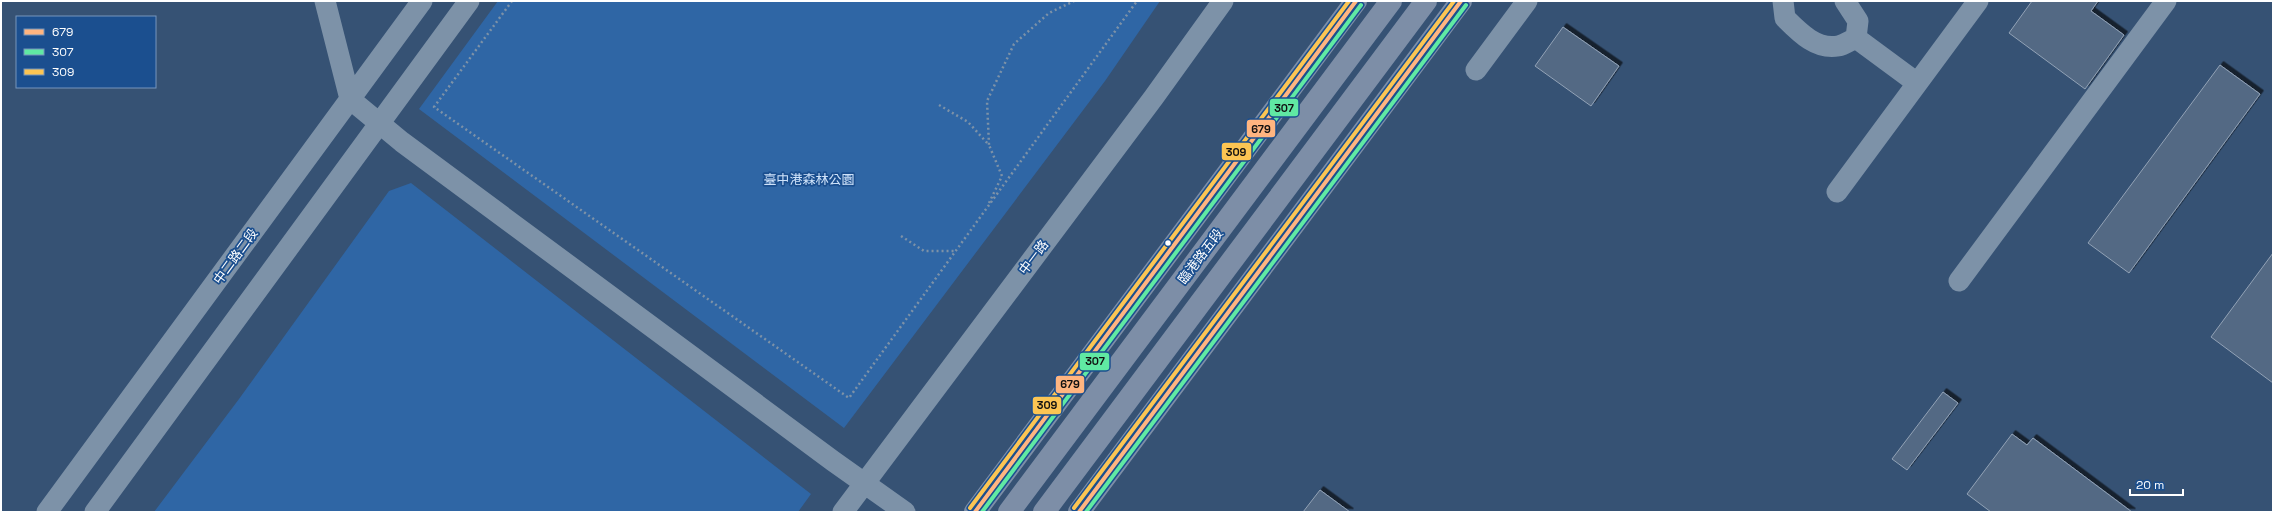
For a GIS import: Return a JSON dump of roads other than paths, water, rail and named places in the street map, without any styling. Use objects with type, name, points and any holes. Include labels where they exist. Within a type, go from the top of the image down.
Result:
[{"type":"main road","points":[[974,512],[1356,1]]},
{"type":"main road","name":"臨港路五段","points":[[1009,512],[1391,1]]},
{"type":"main road","points":[[1044,512],[1426,1]]},
{"type":"main road","points":[[1079,512],[1461,1]]},
{"type":"street","points":[[325,1],[350,99],[402,142],[905,512]]},
{"type":"street","name":"中二路二段","points":[[47,512],[422,1]]},
{"type":"street","points":[[95,512],[379,122],[470,1]]},
{"type":"street","name":"中一路","points":[[843,512],[1154,97],[1223,1]]},
{"type":"street","points":[[1476,70],[1527,1]]},
{"type":"street","points":[[1783,1],[1785,18],[1806,38],[1821,44],[1838,46],[1856,38]]},
{"type":"street","points":[[1845,1],[1858,21],[1856,38]]},
{"type":"street","points":[[1837,192],[1978,1]]},
{"type":"street","points":[[1959,281],[2166,1]]},
{"type":"street","points":[[1856,38],[1917,83]]},
{"type":"park label","name":"臺中港森林公園","points":[[809,179]]}]
